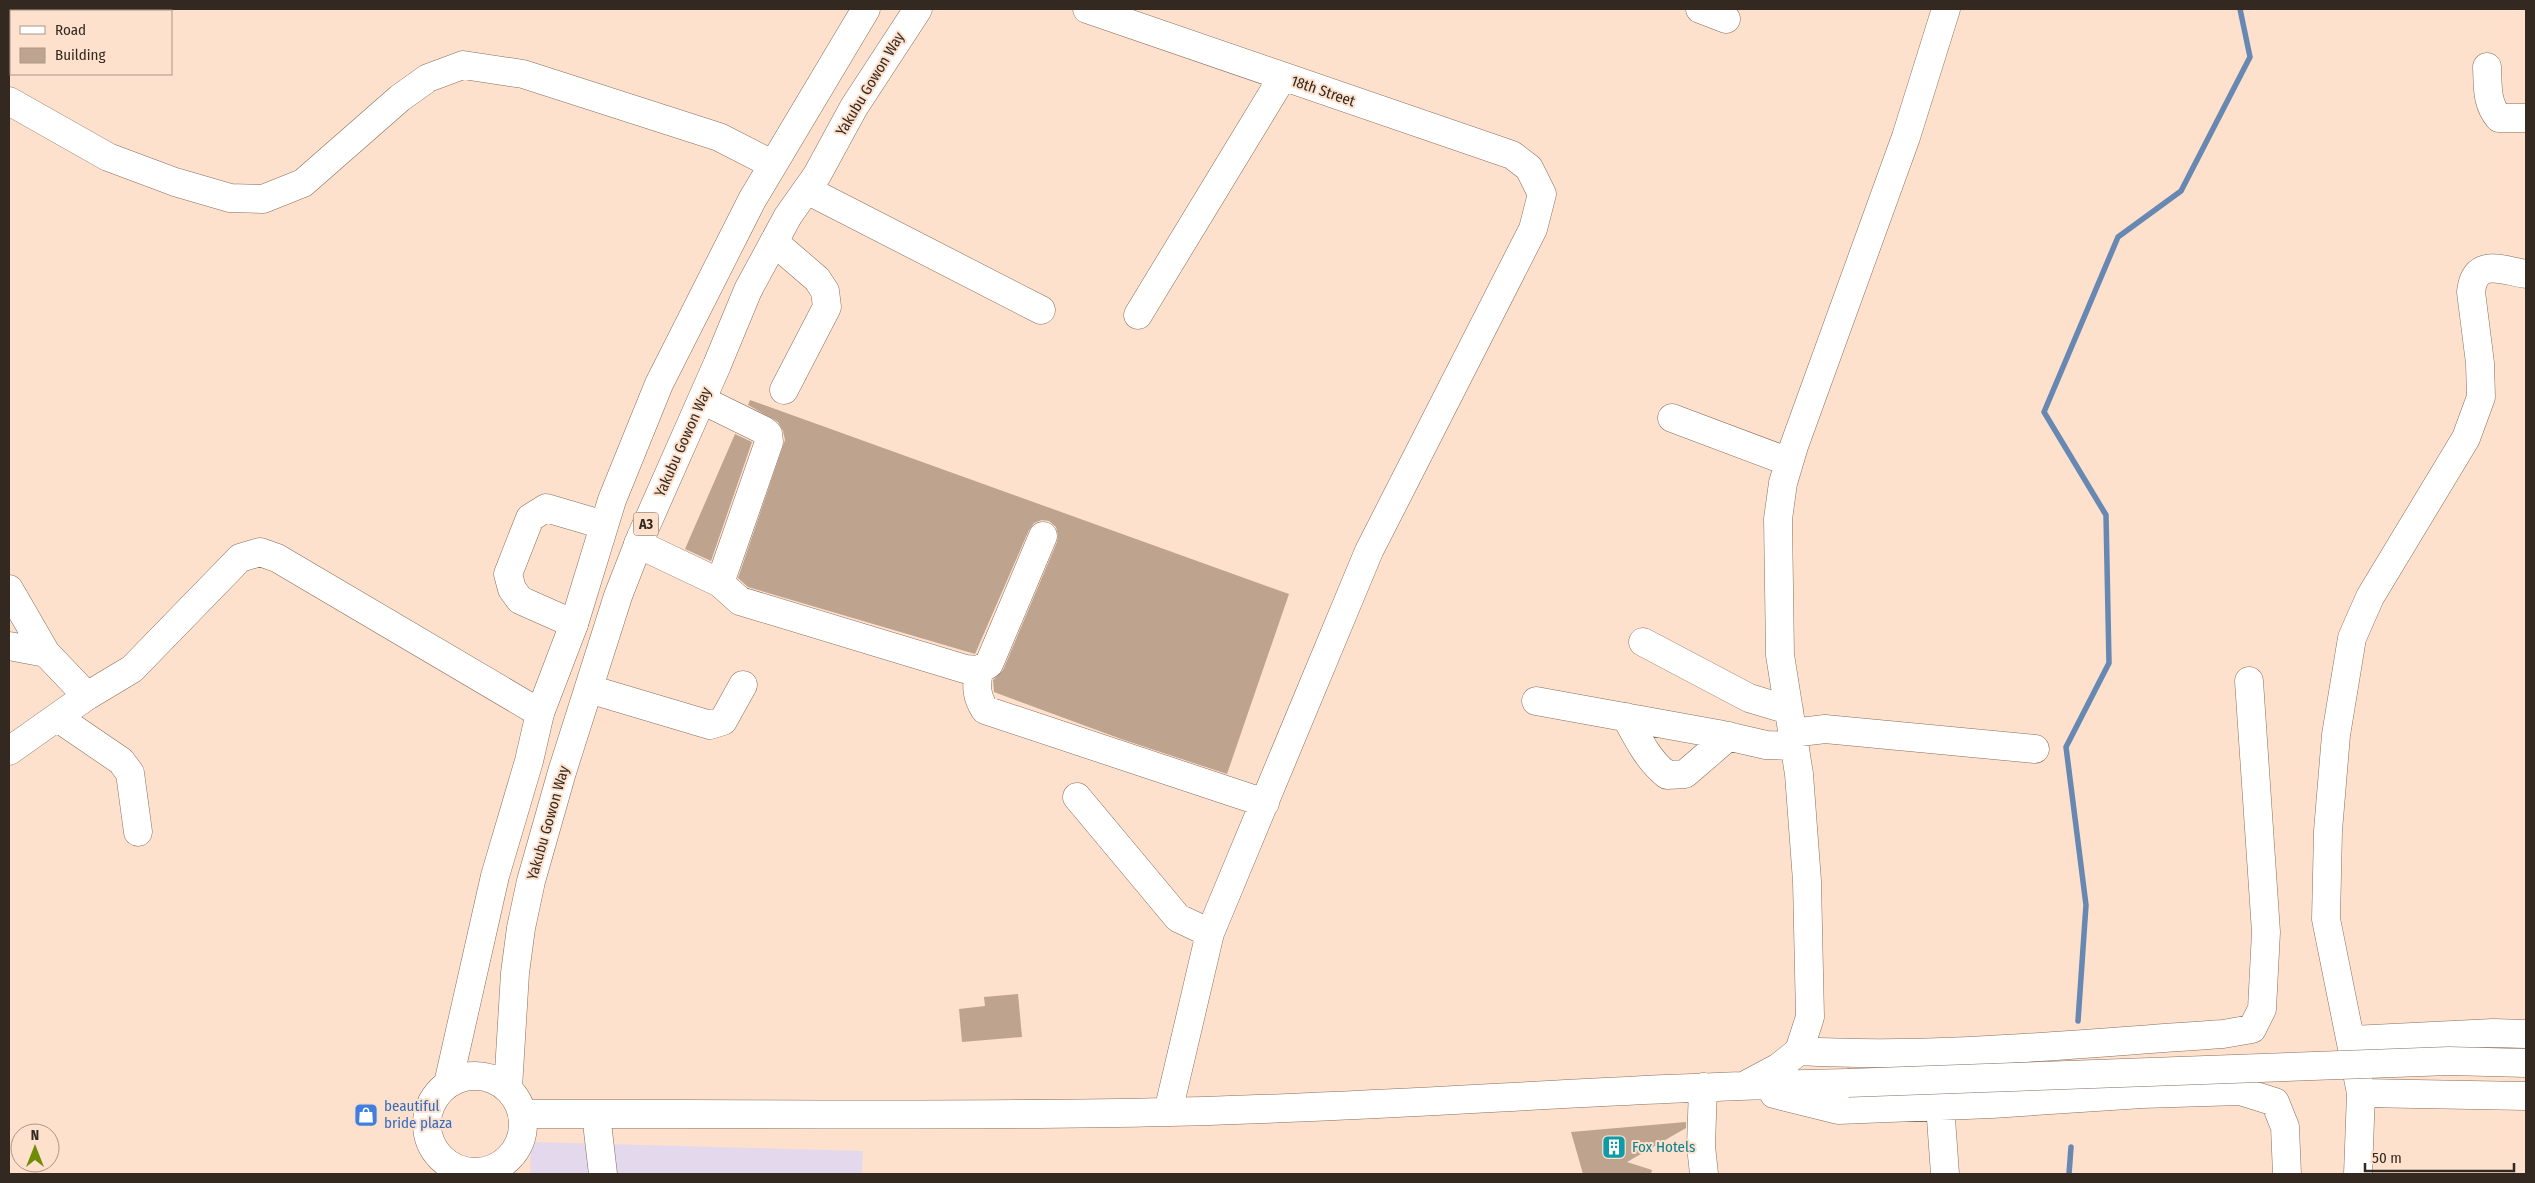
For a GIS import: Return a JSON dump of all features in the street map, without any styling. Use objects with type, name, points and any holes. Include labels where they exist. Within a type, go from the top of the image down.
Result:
[{"type":"main road","points":[[448,1084],[472,1076],[485,1077],[508,1088],[517,1100],[522,1114],[523,1129],[519,1144],[511,1156],[499,1166],[485,1173],[442,1167],[426,1127],[432,1102],[448,1084],[495,876],[529,762],[540,713],[574,624],[604,525],[659,384],[772,164],[866,9]]},
{"type":"main road","name":"Yakubu Gowon Way","points":[[508,1088],[515,973],[521,928],[557,790],[618,596],[638,544],[702,400],[748,290],[788,216],[806,190],[854,107],[918,9]]},
{"type":"main road","name":"18th Street","points":[[1087,9],[1282,78],[1512,155],[1529,168],[1542,194],[1533,229],[1369,551],[1265,803]]},
{"type":"main road","points":[[1700,9],[1726,19]]},
{"type":"main road","points":[[1743,1086],[1779,1067],[1799,1051],[1810,1017],[1807,880],[1799,774],[1780,655],[1778,519],[1783,484],[1789,462],[1906,137],[1946,9]]},
{"type":"main road","points":[[9,101],[108,157],[176,182],[230,198],[263,200],[303,183],[400,98],[428,78],[462,65],[523,74],[719,137],[772,164]]},
{"type":"main road","points":[[2487,67],[2488,102],[2498,118],[2526,118]]},
{"type":"main road","points":[[1138,315],[1282,78]]},
{"type":"main road","points":[[806,190],[1041,310]]},
{"type":"main road","points":[[774,242],[817,279],[825,291],[827,307],[784,390]]},
{"type":"main road","points":[[2358,1174],[2361,1093],[2352,1040],[2326,919],[2328,831],[2336,735],[2352,638],[2370,597],[2466,438],[2481,397],[2480,363],[2471,292],[2472,281],[2486,268],[2500,267],[2526,274]]},
{"type":"main road","points":[[702,400],[763,430],[768,434],[769,442],[720,584]]},
{"type":"main road","points":[[1672,418],[1789,462]]},
{"type":"main road","points":[[574,624],[520,600],[512,589],[508,574],[530,518],[546,508],[604,525]]},
{"type":"main road","points":[[638,544],[720,584],[740,601],[965,669],[978,670],[989,664],[1043,536]]},
{"type":"main road","points":[[9,752],[87,696],[132,669],[240,558],[260,552],[277,558],[540,713]]},
{"type":"main road","points":[[9,589],[46,653],[87,696]]},
{"type":"main road","points":[[1643,642],[1749,698],[1792,730]]},
{"type":"main road","points":[[9,646],[46,653]]},
{"type":"main road","points":[[978,670],[976,687],[978,700],[985,710],[1265,803],[1210,933],[1168,1112]]},
{"type":"main road","points":[[1799,1051],[1866,1055],[1965,1051],[2223,1034],[2252,1029],[2262,1009],[2266,932],[2249,681]]},
{"type":"main road","points":[[589,689],[710,725],[723,721],[743,685]]},
{"type":"main road","points":[[1536,700],[1729,736],[1766,745],[1792,730],[1825,729],[2035,749]]},
{"type":"main road","points":[[1626,717],[1652,760],[1668,775],[1685,774],[1729,736]]},
{"type":"main road","points":[[58,718],[120,761],[130,773],[138,832]]},
{"type":"main road","points":[[1077,797],[1178,918],[1210,933]]},
{"type":"main road","points":[[2352,1040],[2493,1033],[2526,1034]]},
{"type":"main road","points":[[522,1114],[1168,1112],[1478,1100],[1703,1087],[2440,1061],[2526,1062]]},
{"type":"main road","points":[[1743,1086],[1838,1110],[2142,1094],[2240,1091],[2275,1102],[2285,1127],[2287,1174]]},
{"type":"main road","points":[[1703,1087],[1701,1146],[1704,1174]]},
{"type":"main road","points":[[2361,1093],[2526,1096]]},
{"type":"main road","points":[[1940,1106],[1945,1174]]},
{"type":"main road","points":[[596,1114],[603,1174]]},
{"type":"shaded area","points":[[531,1142],[863,1151],[862,1174],[530,1174]]},
{"type":"building","points":[[750,400],[1289,594],[1227,774],[1121,739],[994,692],[993,680],[1003,670],[1057,542],[1056,527],[1049,521],[1042,520],[1034,523],[1029,530],[975,654],[748,587],[738,578],[785,440],[778,422],[748,405]]},
{"type":"building","points":[[735,434],[752,442],[711,561],[685,549]]},
{"type":"building","points":[[1018,994],[1022,1037],[962,1042],[959,1009],[985,1006],[984,997]]},
{"type":"building","name":"Fox Hotels","points":[[1686,1122],[1686,1128],[1627,1162],[1652,1170],[1651,1174],[1583,1174],[1571,1132]]},
{"type":"waterway","points":[[2078,1021],[2086,905],[2066,747],[2109,663],[2106,515],[2044,412],[2118,237],[2181,191],[2250,57],[2240,9]]},
{"type":"waterway","points":[[2069,1174],[2071,1147]]},
{"type":"place","name":"beautiful bride plaza","points":[[366,1115]]},
{"type":"place","name":"Fox Hotels","points":[[1614,1147]]}]
